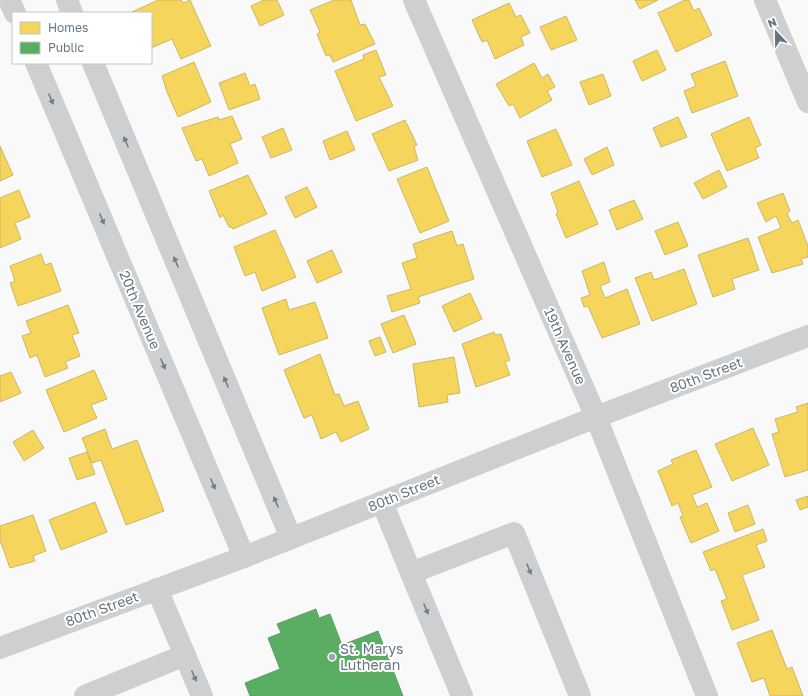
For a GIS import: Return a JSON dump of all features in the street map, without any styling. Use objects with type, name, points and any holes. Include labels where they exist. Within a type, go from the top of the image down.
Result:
[{"type":"street","points":[[10,0],[15,12]]},
{"type":"street","points":[[67,0],[72,12]]},
{"type":"street","name":"19th Avenue","points":[[414,0],[596,416],[707,696]]},
{"type":"street","points":[[765,0],[808,102]]},
{"type":"street","name":"20th Avenue","points":[[36,64],[244,557]]},
{"type":"street","points":[[93,64],[291,538]]},
{"type":"street","name":"80th Street","points":[[0,648],[244,557],[596,416],[808,336]]},
{"type":"street","points":[[382,502],[410,574],[462,696]]},
{"type":"street","points":[[410,574],[514,533],[580,696]]},
{"type":"street","points":[[157,589],[202,696]]},
{"type":"street","points":[[85,696],[185,655]]},
{"type":"building: Homes","points":[[158,0],[181,0],[183,3],[190,0],[211,46],[181,59],[172,39],[152,48],[152,12],[132,12]]},
{"type":"building: Homes","points":[[264,0],[277,0],[284,15],[260,26],[251,6]]},
{"type":"building: Homes","points":[[334,0],[351,0],[360,25],[365,24],[375,44],[333,62],[330,55],[326,56],[317,34],[320,32],[310,10]]},
{"type":"building: Homes","points":[[635,0],[658,0],[640,9]]},
{"type":"building: Homes","points":[[685,0],[689,0],[694,11],[699,8],[712,35],[676,52],[658,13]]},
{"type":"building: Homes","points":[[509,3],[516,17],[521,15],[530,33],[521,37],[524,45],[495,59],[487,40],[482,42],[472,20]]},
{"type":"building: Homes","points":[[566,16],[577,40],[551,50],[540,27]]},
{"type":"building: Homes","points":[[376,50],[386,75],[379,77],[393,106],[356,121],[335,71],[364,59],[363,55]]},
{"type":"building: Homes","points":[[657,50],[666,70],[642,81],[633,61]]},
{"type":"building: Homes","points":[[725,61],[738,96],[692,113],[684,91],[696,86],[691,74]]},
{"type":"building: Homes","points":[[194,62],[211,102],[178,117],[162,76]]},
{"type":"building: Homes","points":[[534,63],[542,78],[548,74],[555,87],[547,91],[552,100],[520,118],[513,104],[509,106],[496,84]]},
{"type":"building: Homes","points":[[245,73],[250,86],[255,84],[260,99],[229,110],[219,83]]},
{"type":"building: Homes","points":[[603,74],[611,96],[589,105],[580,82]]},
{"type":"building: Homes","points":[[232,116],[242,139],[230,144],[238,163],[209,176],[202,159],[196,161],[182,128],[218,117],[219,120]]},
{"type":"building: Homes","points":[[678,117],[687,137],[661,147],[653,128]]},
{"type":"building: Homes","points":[[749,117],[761,145],[755,148],[759,158],[727,171],[711,134]]},
{"type":"building: Homes","points":[[405,120],[417,145],[414,147],[418,160],[389,171],[372,134]]},
{"type":"building: Homes","points":[[283,128],[292,150],[271,158],[262,137]]},
{"type":"building: Homes","points":[[556,129],[572,165],[542,177],[527,141]]},
{"type":"building: Homes","points":[[347,131],[355,150],[330,160],[323,141]]},
{"type":"building: Homes","points":[[0,146],[13,175],[0,181]]},
{"type":"building: Homes","points":[[607,147],[614,165],[592,175],[584,159]]},
{"type":"building: Homes","points":[[427,167],[449,221],[420,233],[397,179]]},
{"type":"building: Homes","points":[[719,170],[727,187],[703,199],[694,183]]},
{"type":"building: Homes","points":[[248,175],[267,214],[233,229],[229,227],[223,215],[220,218],[209,191]]},
{"type":"building: Homes","points":[[579,181],[598,224],[566,238],[556,214],[558,212],[551,193]]},
{"type":"building: Homes","points":[[307,187],[317,207],[295,218],[285,197]]},
{"type":"building: Homes","points":[[19,190],[30,217],[15,223],[21,239],[0,248],[0,198]]},
{"type":"building: Homes","points":[[783,193],[790,211],[787,214],[792,223],[798,220],[808,246],[808,257],[801,259],[803,264],[772,273],[758,237],[781,228],[776,216],[766,222],[757,203]]},
{"type":"building: Homes","points":[[634,200],[643,219],[617,230],[609,210]]},
{"type":"building: Homes","points":[[678,222],[688,246],[665,255],[655,231]]},
{"type":"building: Homes","points":[[275,230],[296,277],[262,291],[255,272],[245,276],[234,247]]},
{"type":"building: Homes","points":[[452,231],[457,246],[463,244],[474,279],[418,297],[420,303],[392,312],[387,296],[411,289],[402,263],[417,258],[413,244]]},
{"type":"building: Homes","points":[[748,238],[759,270],[732,279],[735,289],[713,297],[698,255]]},
{"type":"building: Homes","points":[[332,250],[342,272],[317,283],[307,261]]},
{"type":"building: Homes","points":[[41,254],[45,265],[51,263],[61,291],[18,306],[10,283],[15,281],[10,266]]},
{"type":"building: Homes","points":[[604,262],[610,282],[600,286],[605,298],[627,289],[640,324],[602,338],[588,306],[584,307],[581,298],[590,295],[582,271]]},
{"type":"building: Homes","points":[[684,269],[697,304],[652,321],[635,278],[651,272],[654,280]]},
{"type":"building: Homes","points":[[470,293],[482,319],[454,332],[442,306]]},
{"type":"building: Homes","points":[[286,299],[289,310],[315,302],[328,338],[279,355],[262,308]]},
{"type":"building: Homes","points":[[68,305],[79,333],[72,335],[80,356],[65,362],[68,368],[45,377],[37,355],[30,358],[22,336],[31,333],[26,321]]},
{"type":"building: Homes","points":[[404,315],[416,344],[393,353],[381,324]]},
{"type":"building: Homes","points":[[494,332],[495,335],[501,334],[510,360],[505,362],[510,375],[476,387],[462,344]]},
{"type":"building: Homes","points":[[380,337],[386,352],[375,356],[369,341]]},
{"type":"building: Homes","points":[[320,354],[335,395],[339,394],[344,406],[358,401],[369,429],[341,442],[336,432],[321,439],[312,415],[304,418],[284,370]]},
{"type":"building: Homes","points":[[454,357],[460,393],[447,395],[448,402],[419,407],[413,364]]},
{"type":"building: Homes","points":[[94,370],[107,399],[91,405],[97,418],[64,432],[46,390]]},
{"type":"building: Homes","points":[[11,372],[21,393],[0,402],[0,376]]},
{"type":"building: Homes","points":[[808,403],[808,470],[785,477],[772,434],[779,432],[775,419],[798,412],[796,407]]},
{"type":"building: Homes","points":[[753,428],[769,465],[732,481],[715,444]]},
{"type":"building: Homes","points":[[105,429],[112,449],[137,440],[164,511],[126,525],[101,460],[92,463],[82,438]]},
{"type":"building: Homes","points":[[33,430],[44,448],[24,461],[13,442]]},
{"type":"building: Homes","points":[[696,450],[712,487],[692,495],[697,507],[707,503],[719,531],[691,543],[680,517],[683,516],[678,503],[672,506],[658,471],[673,464],[671,460]]},
{"type":"building: Homes","points":[[87,452],[95,474],[77,480],[69,458]]},
{"type":"building: Homes","points":[[808,496],[808,507],[800,510],[796,500]]},
{"type":"building: Homes","points":[[95,502],[107,532],[61,550],[49,520]]},
{"type":"building: Homes","points":[[748,505],[755,524],[735,532],[728,513]]},
{"type":"building: Homes","points":[[33,515],[46,551],[33,556],[35,561],[10,568],[0,540],[0,526]]},
{"type":"building: Homes","points":[[763,529],[767,541],[756,545],[765,567],[742,575],[759,620],[732,630],[721,601],[727,599],[715,569],[711,571],[703,552]]},
{"type":"building: Homes","points":[[772,630],[787,669],[792,667],[803,696],[770,696],[764,678],[752,682],[737,643]]},
{"type":"building: Public","name":"St. Marys Lutheran","points":[[316,609],[319,618],[330,614],[342,645],[378,631],[403,696],[250,696],[245,683],[280,669],[268,638],[281,633],[277,624]]},
{"type":"place","name":"St. Marys Lutheran","points":[[332,657]]}]
